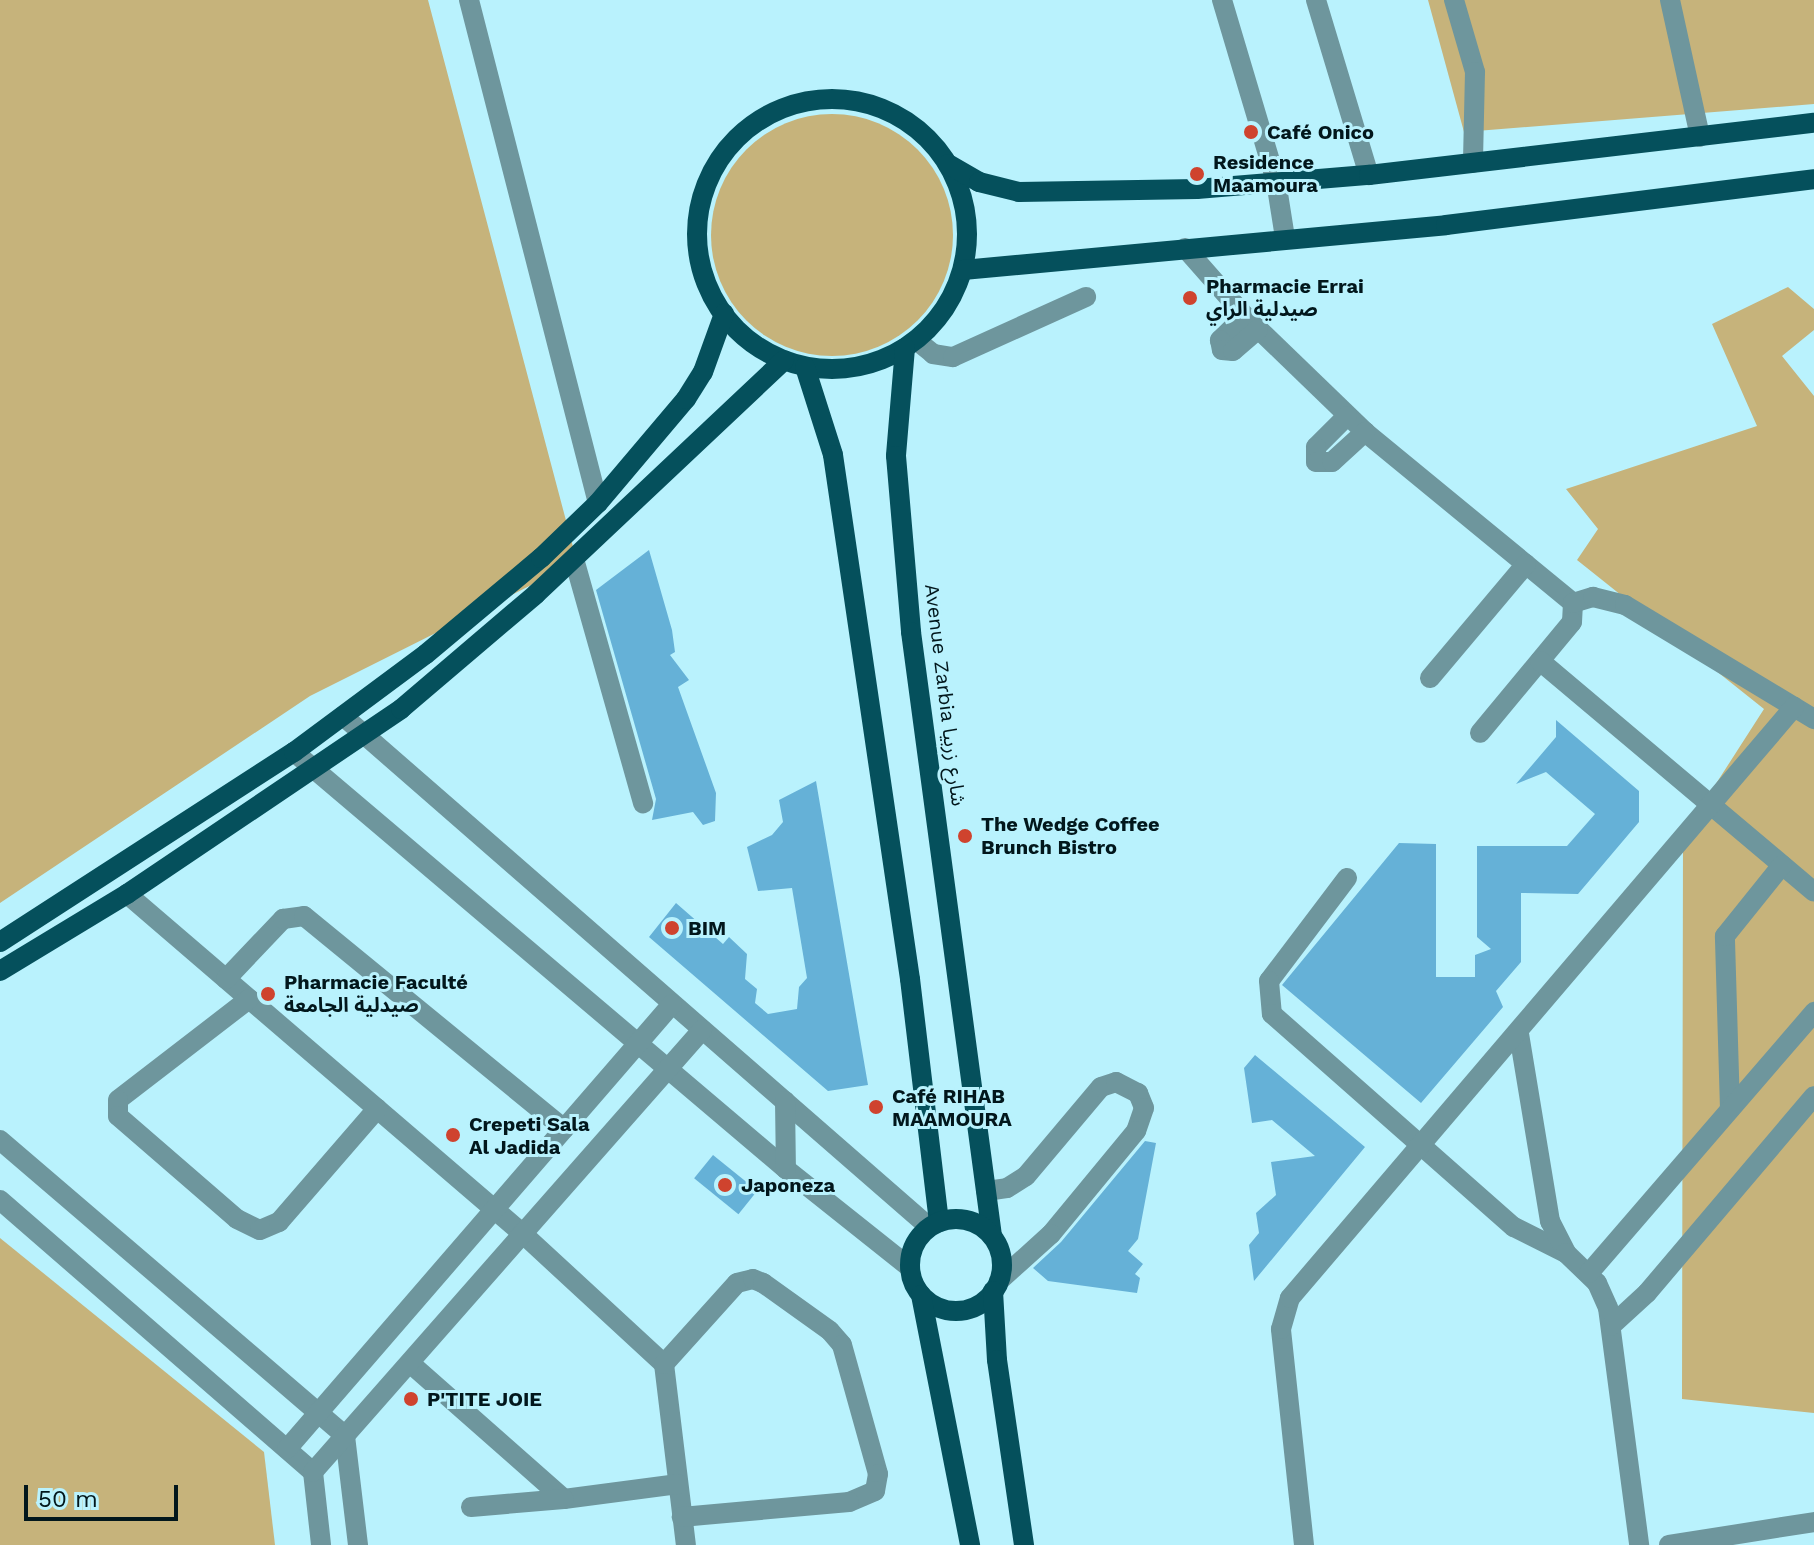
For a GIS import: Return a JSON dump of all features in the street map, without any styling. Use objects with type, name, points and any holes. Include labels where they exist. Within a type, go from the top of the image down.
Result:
[{"type":"main road","points":[[948,164],[964,207],[968,234],[963,270],[951,301],[911,344],[854,368],[805,367],[761,349],[724,314],[705,279],[697,240],[701,201],[716,164],[752,126],[774,111],[812,99],[845,97],[884,107],[908,123],[948,164],[979,182],[1019,192],[1197,189],[1369,175],[1814,123]]},
{"type":"main road","points":[[963,270],[1446,225],[1814,179]]},
{"type":"main road","points":[[0,942],[294,752],[495,596],[598,503],[686,399],[703,372],[724,314]]},
{"type":"main road","name":"Avenue Zarbia شارع زربيا","points":[[911,344],[896,456],[904,557],[992,1236]]},
{"type":"main road","points":[[0,971],[127,894],[314,770],[458,663],[574,559],[784,360]]},
{"type":"main road","points":[[805,367],[833,455],[910,979],[934,1225]]},
{"type":"main road","points":[[970,1545],[921,1295],[909,1267],[918,1238],[934,1225],[967,1220],[992,1236],[1001,1258],[996,1286],[997,1360],[1024,1545]]},
{"type":"main road","points":[[921,1295],[932,1304],[958,1311],[984,1301],[996,1286]]},
{"type":"street","points":[[469,0],[598,503]]},
{"type":"street","points":[[1222,0],[1276,181],[1285,238]]},
{"type":"street","points":[[1316,0],[1369,175]]},
{"type":"street","points":[[1454,0],[1475,72],[1473,163]]},
{"type":"street","points":[[1670,0],[1700,137]]},
{"type":"street","points":[[1185,248],[1251,322],[1347,416],[1573,603]]},
{"type":"street","points":[[911,344],[933,354],[953,357],[1086,297]]},
{"type":"street","points":[[1347,416],[1316,447],[1316,462],[1332,462],[1365,432]]},
{"type":"street","points":[[574,559],[643,803]]},
{"type":"street","points":[[1430,678],[1526,564]]},
{"type":"street","points":[[1573,603],[1593,597],[1625,605],[1814,719]]},
{"type":"street","points":[[1480,733],[1572,622],[1573,603]]},
{"type":"street","points":[[1540,661],[1814,892]]},
{"type":"street","points":[[1304,1545],[1281,1329],[1286,1308],[1794,707]]},
{"type":"street","points":[[343,716],[362,737],[702,1030],[934,1225]]},
{"type":"street","points":[[294,752],[786,1169],[909,1267]]},
{"type":"street","points":[[1730,1109],[1725,936],[1782,865]]},
{"type":"street","points":[[1347,878],[1274,972],[1266,990],[1268,1007],[1277,1020],[1526,1236],[1566,1253],[1589,1273],[1603,1295],[1611,1326],[1639,1545]]},
{"type":"street","points":[[127,894],[522,1233],[664,1364],[686,1545]]},
{"type":"street","points":[[226,979],[277,923],[304,916],[564,1129]]},
{"type":"street","points":[[249,999],[118,1100],[118,1116],[237,1219],[260,1230],[279,1222],[377,1109]]},
{"type":"street","points":[[287,1449],[322,1413],[672,1004]]},
{"type":"street","points":[[1589,1273],[1814,1012]]},
{"type":"street","points":[[313,1472],[702,1030]]},
{"type":"street","points":[[1519,1034],[1550,1221],[1566,1253]]},
{"type":"street","points":[[986,1191],[1007,1188],[1026,1176],[1101,1087],[1116,1082],[1138,1093],[1144,1108],[1136,1131],[1039,1247],[996,1286]]},
{"type":"street","points":[[1611,1326],[1647,1293],[1814,1096]]},
{"type":"street","points":[[785,1101],[786,1169]]},
{"type":"street","points":[[0,1140],[322,1413],[345,1436],[358,1545]]},
{"type":"street","points":[[0,1200],[313,1472],[321,1545]]},
{"type":"street","points":[[664,1364],[737,1283],[753,1279],[763,1283],[830,1331],[842,1345],[878,1474],[875,1491],[849,1502],[682,1517]]},
{"type":"street","points":[[411,1364],[564,1499]]},
{"type":"street","points":[[471,1507],[678,1484]]},
{"type":"street","points":[[1669,1545],[1814,1522]]},
{"type":"shaded area","points":[[0,0],[428,0],[577,562],[310,696],[0,903]]},
{"type":"shaded area","points":[[1428,0],[1814,0],[1814,104],[1464,132]]},
{"type":"shaded area","points":[[832,114],[856,116],[878,123],[917,150],[944,189],[951,211],[951,259],[944,281],[917,320],[878,347],[856,354],[832,356],[808,354],[786,347],[747,320],[720,281],[713,259],[711,235],[713,211],[720,189],[747,150],[786,123],[808,116]]},
{"type":"shaded area","points":[[1788,287],[1814,309],[1814,330],[1782,356],[1814,396],[1814,1413],[1682,1399],[1683,835],[1764,709],[1577,560],[1598,529],[1566,489],[1757,426],[1712,324]]},
{"type":"shaded area","points":[[0,1238],[264,1452],[275,1545],[0,1545]]},
{"type":"building","points":[[649,550],[672,630],[675,652],[670,655],[689,680],[678,687],[716,793],[715,821],[703,825],[693,812],[652,820],[656,799],[596,590]]},
{"type":"building","points":[[1556,720],[1639,791],[1639,822],[1578,894],[1521,893],[1521,962],[1496,991],[1503,1007],[1421,1103],[1282,985],[1399,843],[1436,844],[1436,977],[1475,977],[1475,955],[1491,949],[1477,937],[1477,846],[1567,846],[1595,814],[1546,772],[1516,784],[1556,737]]},
{"type":"building","points":[[816,781],[868,1085],[828,1091],[649,937],[676,903],[723,944],[729,937],[747,954],[745,979],[757,989],[755,1003],[768,1014],[797,1009],[799,987],[807,978],[792,888],[758,891],[747,847],[772,835],[783,822],[779,800]]},
{"type":"building","points":[[1255,1055],[1365,1147],[1254,1281],[1249,1245],[1259,1233],[1256,1213],[1276,1195],[1271,1162],[1315,1156],[1272,1120],[1252,1123],[1244,1068]]},
{"type":"building","points":[[1145,1141],[1156,1143],[1138,1239],[1128,1251],[1143,1264],[1135,1274],[1140,1278],[1137,1293],[1048,1281],[1033,1268],[1061,1242]]},
{"type":"building","name":"Japoneza","points":[[713,1155],[757,1191],[738,1214],[694,1178]]},
{"type":"place","name":"Café Onico","points":[[1251,132]]},
{"type":"place","name":"Residence Maamoura","points":[[1197,174]]},
{"type":"place","name":"Pharmacie Errai صيدلية الراي","points":[[1190,298]]},
{"type":"place","name":"The Wedge Coffee Brunch Bistro","points":[[965,836]]},
{"type":"place","name":"BIM","points":[[672,928]]},
{"type":"place","name":"Pharmacie Faculté صيدلية الجامعة","points":[[268,994]]},
{"type":"place","name":"Café RIHAB MAAMOURA","points":[[876,1107]]},
{"type":"place","name":"Crepeti Sala Al Jadida","points":[[453,1135]]},
{"type":"place","name":"Japoneza","points":[[725,1185]]},
{"type":"place","name":"P'TITE JOIE","points":[[411,1399]]}]
